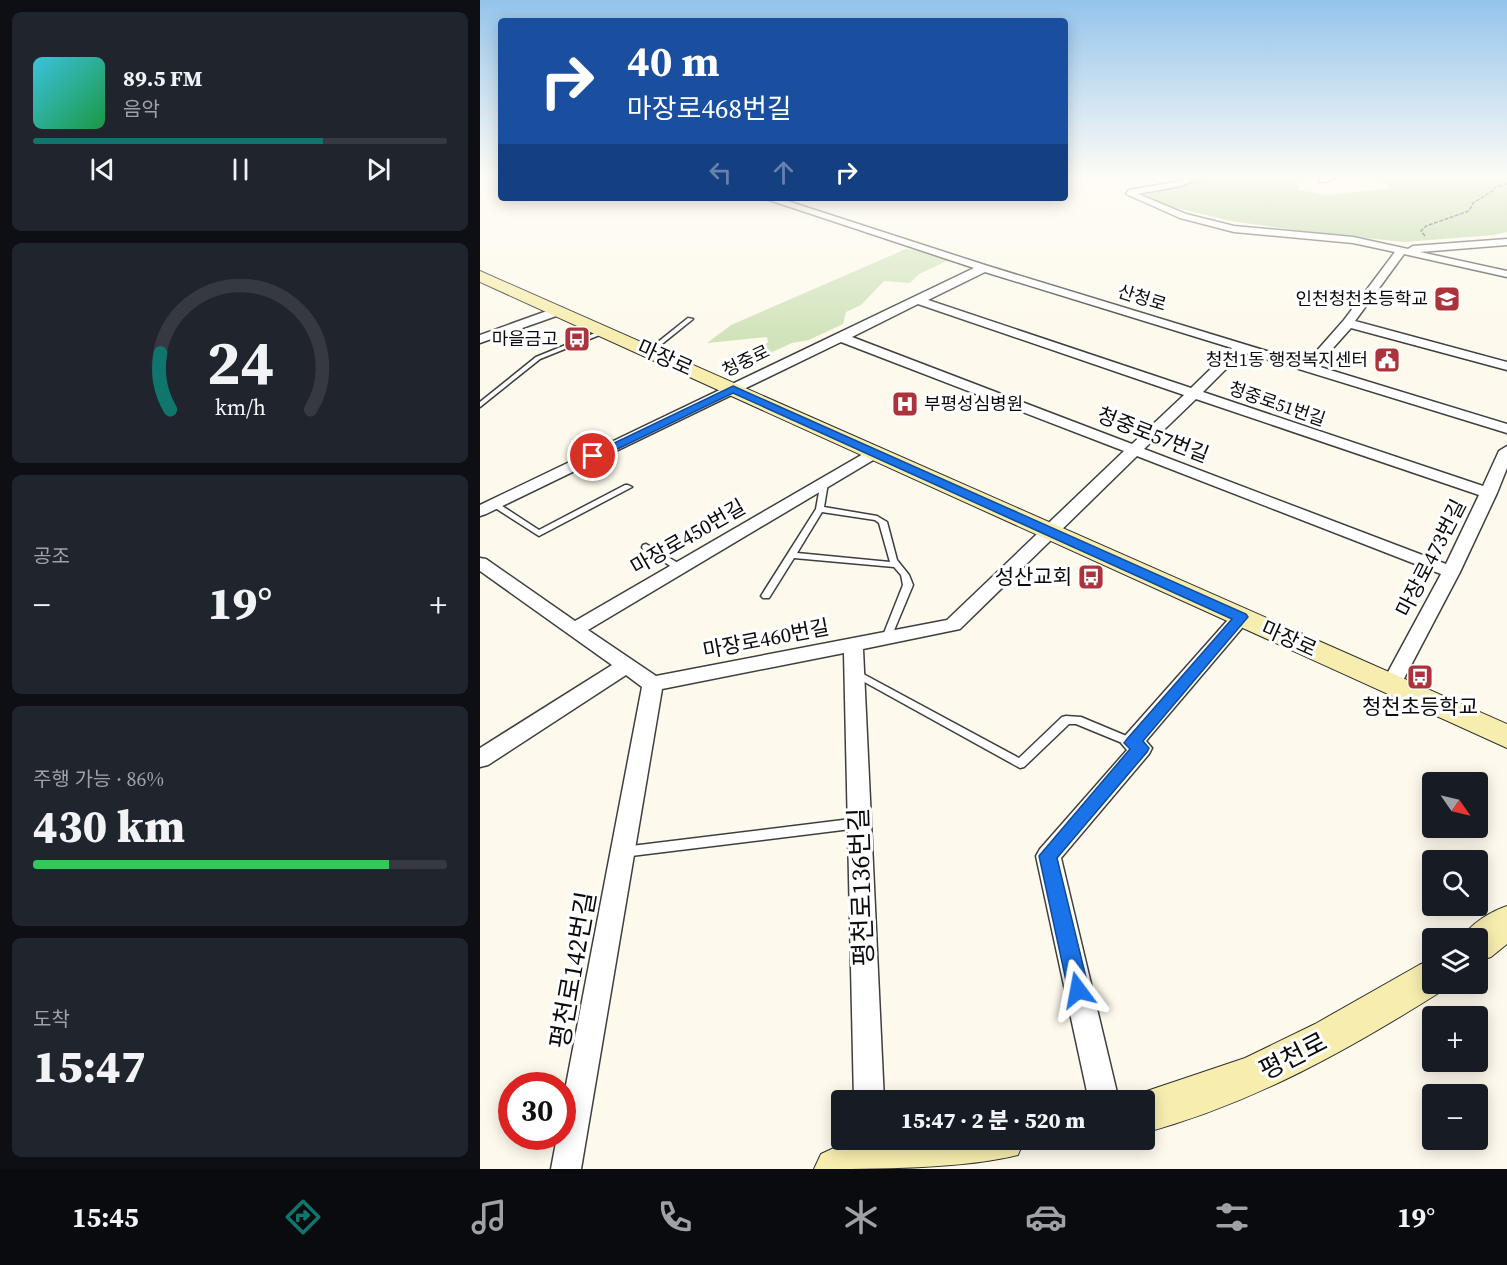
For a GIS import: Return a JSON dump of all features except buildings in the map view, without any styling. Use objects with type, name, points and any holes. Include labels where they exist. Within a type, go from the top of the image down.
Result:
[{"type":"main road","name":"마장로","points":[[480,276],[1507,737]]},
{"type":"main road","points":[[1488,937],[1507,922]]},
{"type":"main road","name":"평천로","points":[[1155,1110],[1245,1080],[1318,1045],[1422,983]]},
{"type":"main road","points":[[859,1158],[923,1150]]},
{"type":"street","name":"산청로","points":[[865,230],[1507,429]]},
{"type":"street","points":[[1241,230],[1319,235],[1507,274]]},
{"type":"street","points":[[1308,368],[1348,323],[1401,251],[1507,242]]},
{"type":"street","name":"청중로","points":[[487,508],[984,268]]},
{"type":"street","name":"청중로51번길","points":[[918,300],[1489,493]]},
{"type":"street","points":[[480,339],[558,311]]},
{"type":"street","points":[[1348,323],[1507,366]]},
{"type":"street","name":"청중로57번길","points":[[841,337],[1451,572]]},
{"type":"street","name":"마장로460번길","points":[[653,684],[953,625],[1241,347]]},
{"type":"street","name":"마장로473번길","points":[[1391,685],[1451,572],[1507,451]]},
{"type":"street","name":"마장로450번길","points":[[575,629],[876,453]]},
{"type":"street","points":[[480,563],[653,684]]},
{"type":"street","points":[[1101,1090],[1048,856],[1141,748],[1132,743],[1241,617]]},
{"type":"street","name":"평천로136번길","points":[[853,645],[868,1090]]},
{"type":"street","points":[[480,759],[626,665]]},
{"type":"street","name":"평천로142번길","points":[[566,1169],[653,684]]},
{"type":"lane","points":[[650,351],[690,319]]},
{"type":"lane","points":[[480,405],[538,358],[605,332]]},
{"type":"lane","points":[[480,398],[489,399]]},
{"type":"lane","points":[[766,596],[820,509],[824,483]]},
{"type":"lane","name":"청중로","points":[[487,508],[539,533],[628,487]]},
{"type":"lane","points":[[820,509],[877,518],[883,522],[893,560],[905,575],[908,585],[887,638]]},
{"type":"lane","points":[[646,547],[680,568]]},
{"type":"lane","points":[[791,555],[897,565]]},
{"type":"lane","points":[[854,672],[1020,764],[1066,720],[1077,720],[1132,743]]},
{"type":"lane","points":[[623,852],[859,823]]},
{"type":"path","points":[[1424,230],[1422,231],[1424,236],[1439,246]]},
{"type":"green space","points":[[1292,230],[1507,230],[1507,232],[1494,235],[1404,242]]},
{"type":"green space","points":[[906,249],[939,253],[953,258],[919,274],[910,283],[884,281],[861,305],[846,312],[843,324],[809,340],[792,343],[772,352],[768,357],[745,363],[768,342],[767,337],[707,343],[731,325]]},
{"type":"place","name":"인천청천초등학교","points":[[1447,299]]},
{"type":"place","name":"마을금고","points":[[577,339]]},
{"type":"place","name":"청천1동 행정복지센터","points":[[1387,360]]},
{"type":"place","name":"부평성심병원","points":[[905,404]]},
{"type":"place","name":"성산교회","points":[[1091,577]]},
{"type":"place","name":"청천초등학교","points":[[1420,677]]},
{"type":"route","points":[[593,456],[733,389],[1241,617],[1132,743],[1141,748],[1048,856],[1078,990]]}]
